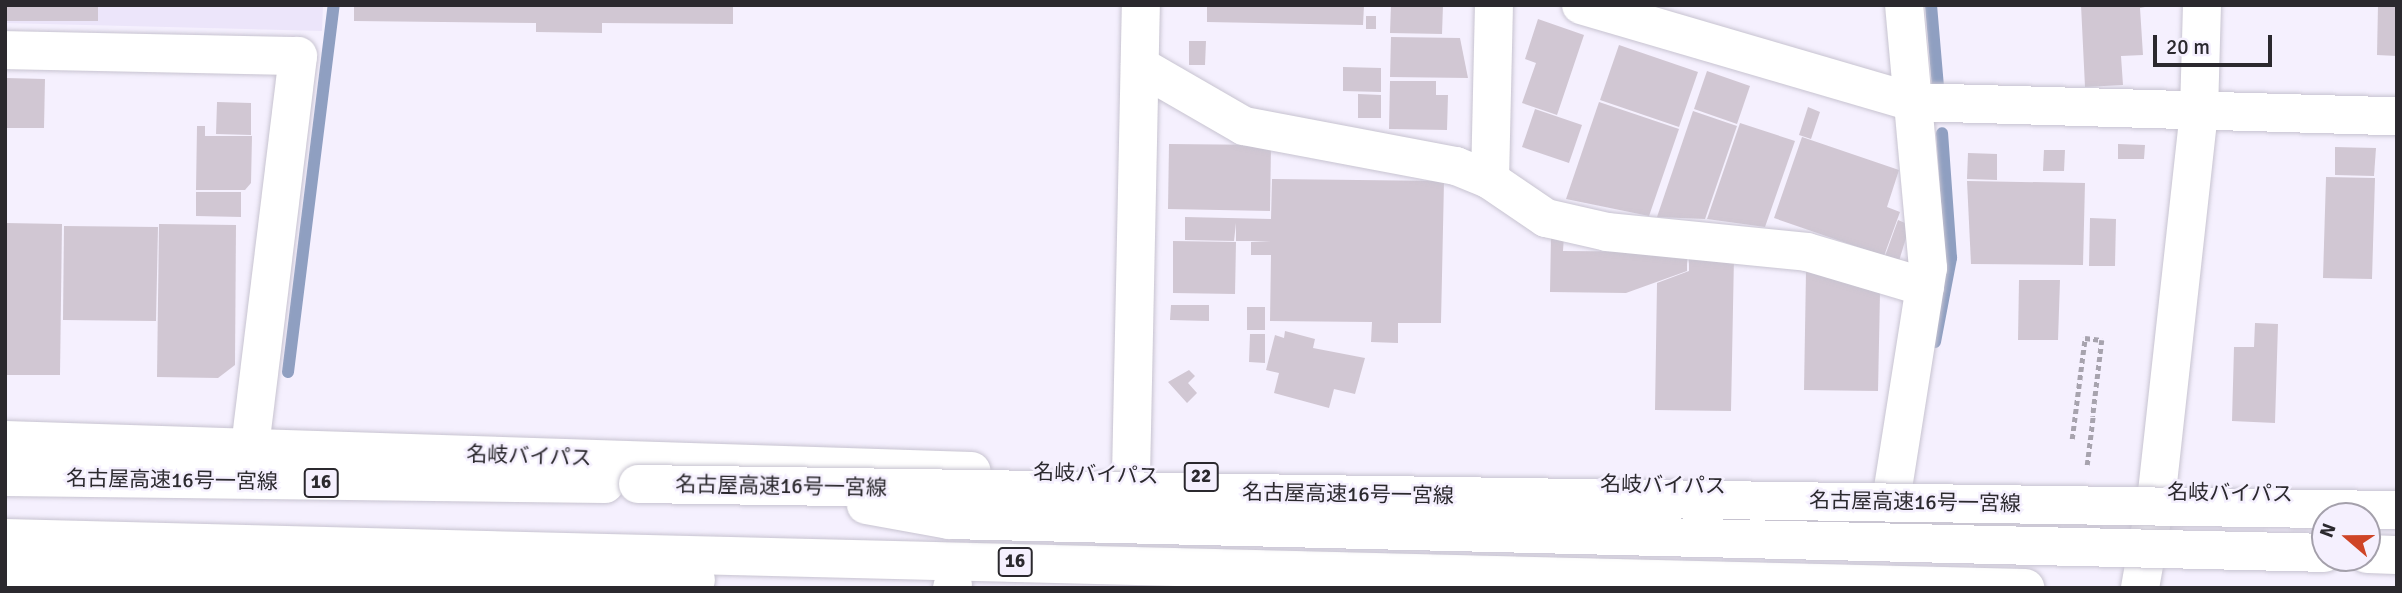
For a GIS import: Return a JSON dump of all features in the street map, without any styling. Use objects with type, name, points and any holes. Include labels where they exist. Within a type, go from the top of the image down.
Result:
[{"type":"main road","points":[[1131,476],[1141,5]]},
{"type":"main road","points":[[1490,180],[1494,5]]},
{"type":"main road","points":[[1581,5],[1913,102],[2397,116]]},
{"type":"main road","points":[[1893,488],[1925,287],[1904,5]]},
{"type":"main road","points":[[2140,588],[2157,492],[2199,112],[2202,5]]},
{"type":"main road","points":[[5,50],[298,56],[250,447]]},
{"type":"main road","points":[[1140,66],[1244,126],[1456,166],[1490,180],[1546,218],[1607,232],[1807,252],[1925,287]]},
{"type":"main road","name":"名岐バイパス","points":[[5,440],[1131,476],[2397,495]]},
{"type":"main road","name":"名古屋高速16号一宮線","points":[[5,477],[757,485],[2397,510]]},
{"type":"main road","points":[[757,485],[949,520],[2311,554]]},
{"type":"main road","name":"16","points":[[5,538],[2025,588]]},
{"type":"main road","points":[[5,568],[314,580],[1055,588]]},
{"type":"path","points":[[2073,439],[2085,338],[2102,340],[2093,416]]},
{"type":"shaded area","points":[[5,5],[323,5],[322,31],[5,23]]},
{"type":"building","points":[[7,5],[98,5],[98,21],[7,21]]},
{"type":"building","points":[[354,5],[733,5],[733,24],[602,23],[602,33],[536,32],[536,23],[354,21]]},
{"type":"building","points":[[1207,5],[1364,5],[1363,25],[1207,22]]},
{"type":"building","points":[[1391,5],[1443,5],[1442,34],[1390,33]]},
{"type":"building","points":[[2081,5],[2155,5],[2140,8],[2143,55],[2121,56],[2123,85],[2085,87]]},
{"type":"building","points":[[2378,5],[2397,5],[2397,56],[2377,55]]},
{"type":"building","points":[[1366,16],[1376,16],[1376,29],[1366,29]]},
{"type":"building","points":[[1538,19],[1584,35],[1557,115],[1522,103],[1536,63],[1525,59]]},
{"type":"building","points":[[1391,37],[1460,38],[1468,78],[1390,77]]},
{"type":"building","points":[[1189,41],[1206,41],[1205,65],[1189,65]]},
{"type":"building","points":[[1619,45],[1698,72],[1679,127],[1600,100]]},
{"type":"building","points":[[1343,67],[1381,68],[1381,92],[1343,91]]},
{"type":"building","points":[[1707,71],[1750,86],[1737,124],[1694,109]]},
{"type":"building","points":[[5,78],[45,79],[44,128],[5,128]]},
{"type":"building","points":[[1390,81],[1436,81],[1436,95],[1448,95],[1447,130],[1389,129]]},
{"type":"building","points":[[1358,94],[1381,95],[1381,118],[1358,118]]},
{"type":"building","points":[[217,102],[251,103],[251,135],[216,134]]},
{"type":"building","points":[[1599,102],[1679,129],[1649,216],[1566,199]]},
{"type":"building","points":[[1808,107],[1820,112],[1811,139],[1799,135]]},
{"type":"building","points":[[1535,109],[1582,125],[1569,163],[1522,147]]},
{"type":"building","points":[[1693,111],[1737,126],[1705,219],[1657,217]]},
{"type":"building","points":[[1740,123],[1795,141],[1765,227],[1707,219]]},
{"type":"building","points":[[197,126],[205,126],[205,136],[252,136],[251,183],[245,190],[196,190]]},
{"type":"building","points":[[1802,137],[1899,170],[1887,207],[1900,212],[1884,256],[1774,218]]},
{"type":"building","points":[[1169,144],[1271,145],[1270,211],[1168,209]]},
{"type":"building","points":[[2118,144],[2145,145],[2144,159],[2118,159]]},
{"type":"building","points":[[2335,147],[2376,148],[2374,176],[2335,175]]},
{"type":"building","points":[[2044,150],[2065,150],[2064,171],[2043,171]]},
{"type":"building","points":[[1968,153],[1997,154],[1997,180],[1967,179]]},
{"type":"building","points":[[2326,177],[2375,178],[2372,279],[2323,278]]},
{"type":"building","points":[[1272,179],[1444,181],[1441,323],[1398,323],[1398,343],[1371,342],[1372,322],[1270,321],[1271,255],[1251,255],[1251,242],[1271,241],[1236,241],[1236,223],[1234,241],[1185,240],[1185,217],[1271,219]]},
{"type":"building","points":[[1967,181],[2085,183],[2083,265],[1971,264]]},
{"type":"building","points":[[196,192],[241,192],[241,217],[196,216]]},
{"type":"building","points":[[2090,218],[2116,219],[2115,266],[2089,266]]},
{"type":"building","points":[[1898,220],[1910,225],[1899,261],[1885,256]]},
{"type":"building","points":[[5,223],[62,224],[60,375],[5,375]]},
{"type":"building","points":[[159,224],[236,225],[235,365],[218,378],[157,377]]},
{"type":"building","points":[[64,226],[158,227],[156,321],[63,320]]},
{"type":"building","points":[[1551,235],[1564,236],[1563,251],[1687,252],[1687,271],[1626,293],[1550,292]]},
{"type":"building","points":[[1173,241],[1236,242],[1235,294],[1173,293]]},
{"type":"building","points":[[1689,256],[1734,256],[1731,411],[1655,410],[1657,283],[1689,271]]},
{"type":"building","points":[[1806,271],[1880,293],[1878,391],[1804,390]]},
{"type":"building","points":[[2019,280],[2060,280],[2058,340],[2018,340]]},
{"type":"building","points":[[1171,305],[1209,305],[1209,321],[1170,320]]},
{"type":"building","points":[[1247,307],[1265,307],[1265,330],[1247,330]]},
{"type":"building","points":[[2255,323],[2278,324],[2275,423],[2232,421],[2234,347],[2254,347]]},
{"type":"building","points":[[1285,331],[1315,339],[1313,348],[1365,358],[1355,394],[1334,389],[1329,408],[1274,393],[1279,373],[1266,370],[1275,335],[1284,338]]},
{"type":"building","points":[[1250,334],[1265,334],[1265,363],[1249,362]]},
{"type":"building","points":[[1189,370],[1195,376],[1188,383],[1197,393],[1187,403],[1168,382]]},
{"type":"waterway","points":[[288,372],[334,5]]},
{"type":"waterway","points":[[1931,5],[1938,86]]},
{"type":"waterway","points":[[1935,342],[1951,258],[1942,133]]}]
